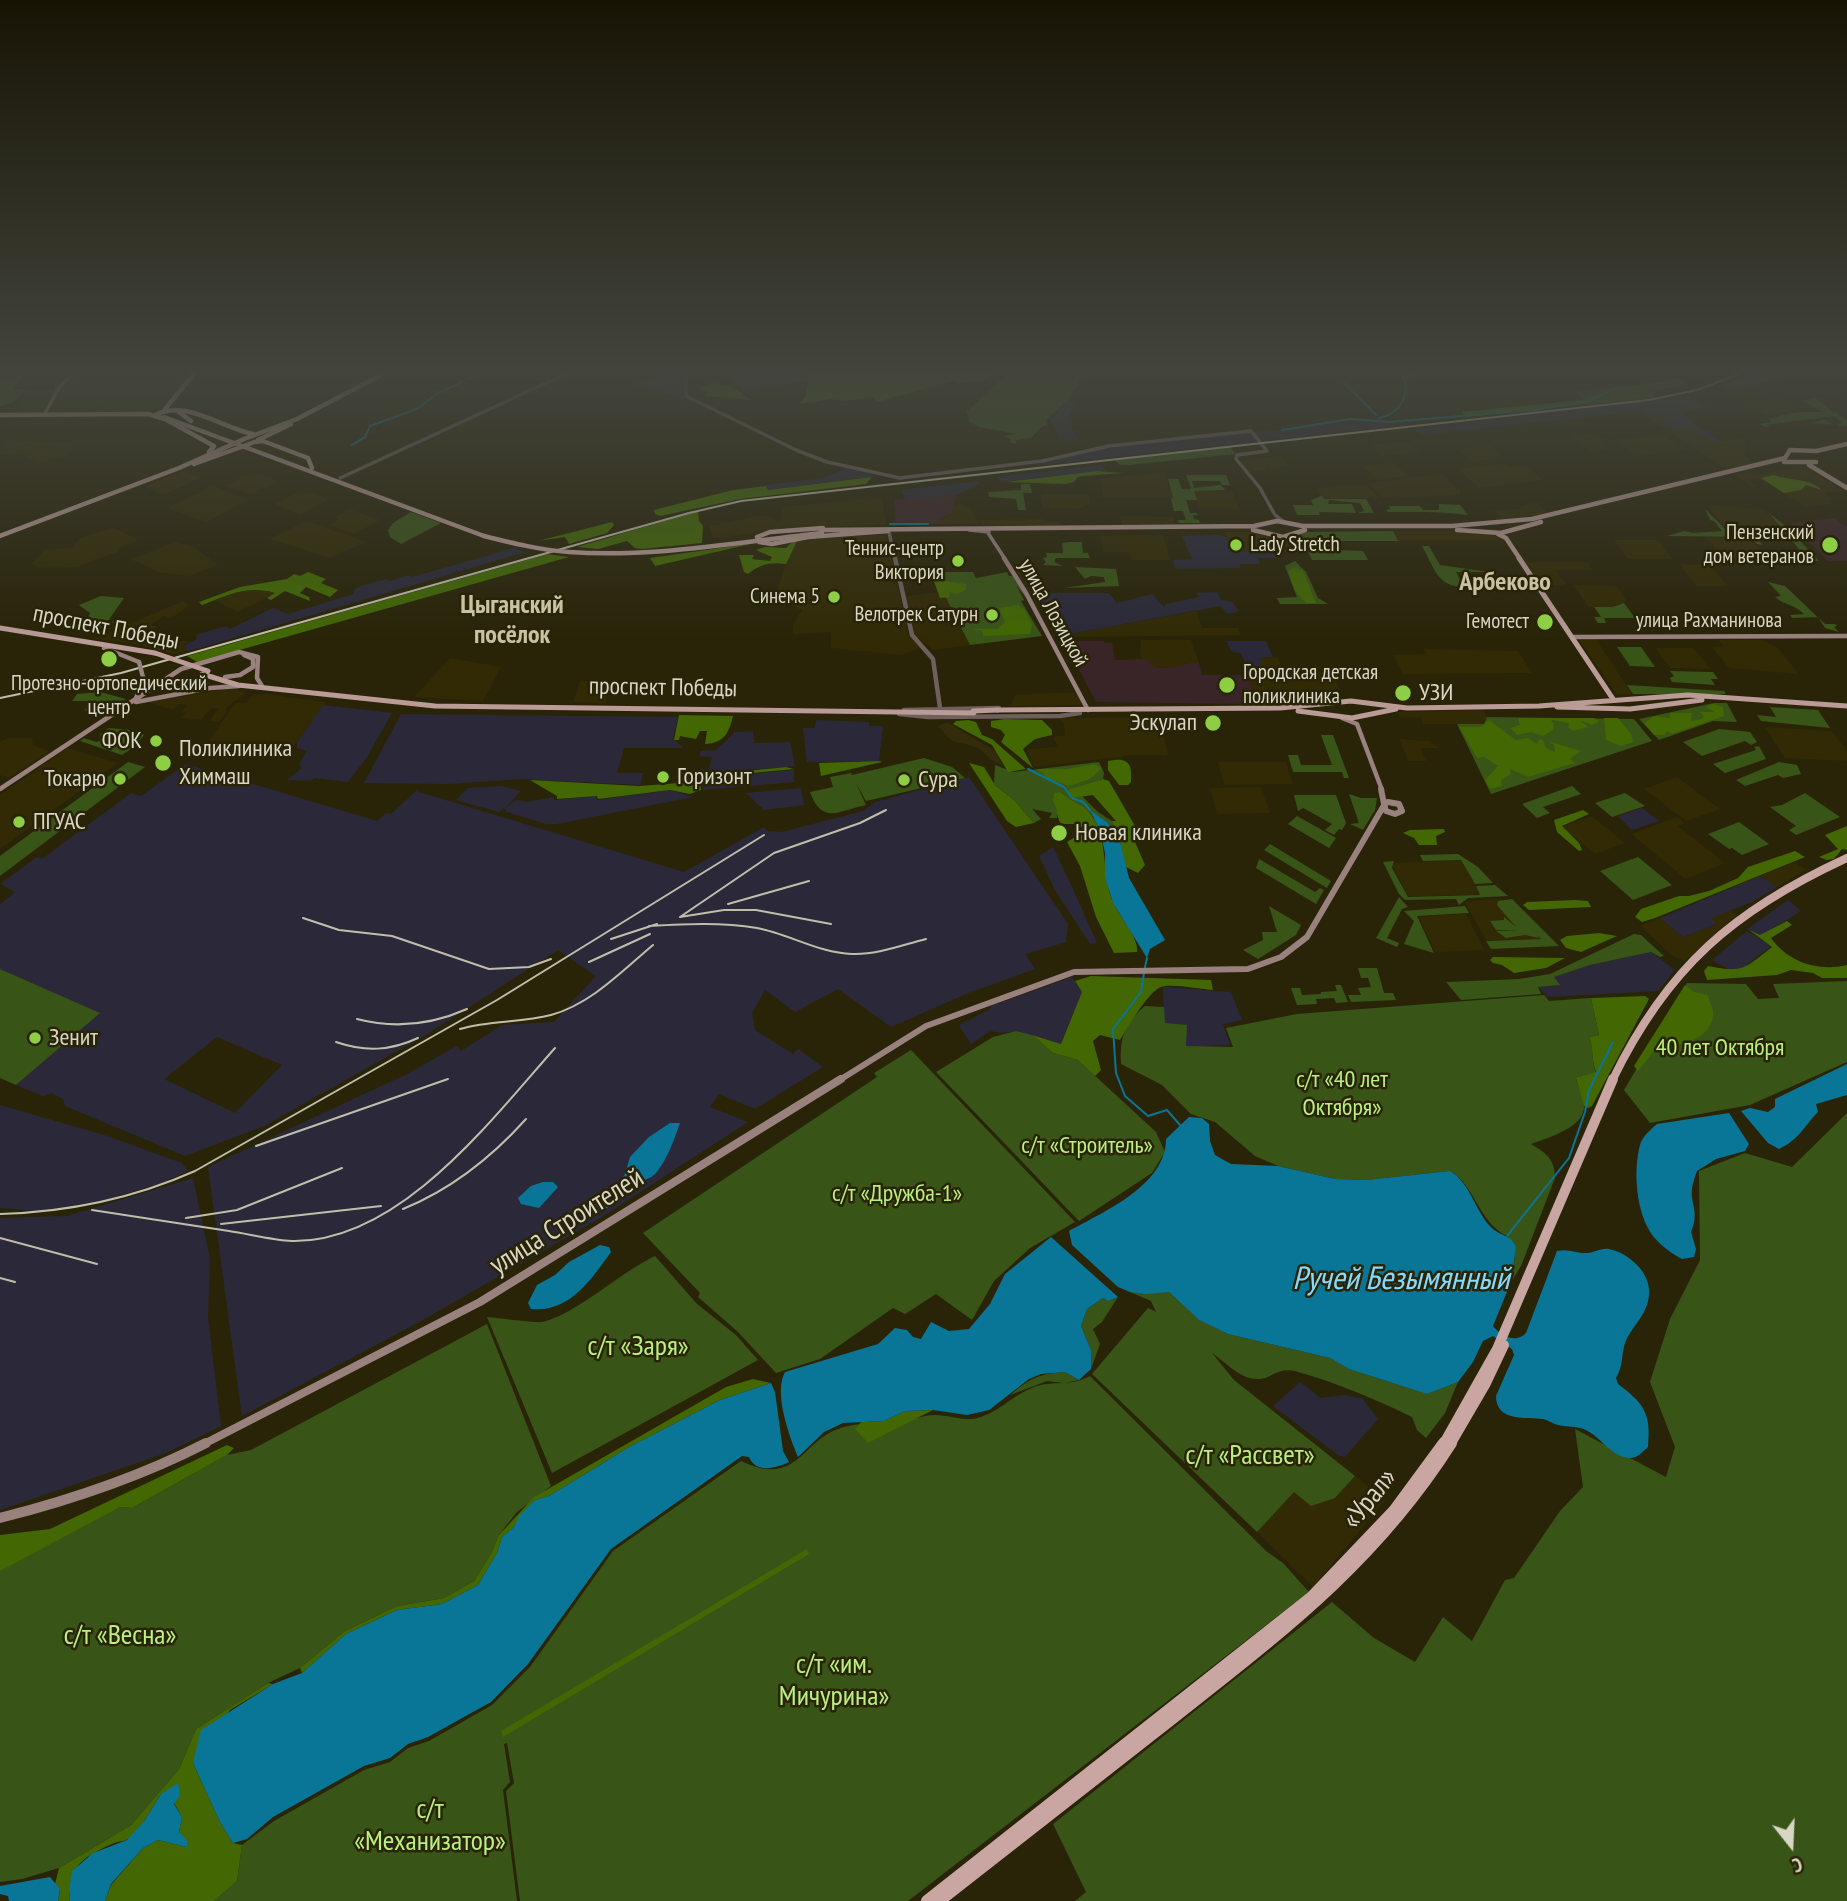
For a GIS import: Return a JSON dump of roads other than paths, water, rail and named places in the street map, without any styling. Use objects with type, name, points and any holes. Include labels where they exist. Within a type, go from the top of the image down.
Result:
[{"type":"highway","name":"«Урал»","points":[[939,1901],[1276,1637],[1335,1585],[1392,1523],[1442,1455],[1477,1400],[1616,1083],[1674,984],[1686,969],[1759,909],[1789,889],[1847,860]]},
{"type":"highway","name":"«Урал»","points":[[927,1901],[1282,1623],[1331,1581],[1389,1518],[1462,1415],[1498,1352]]},
{"type":"main road","points":[[0,537],[190,463]]},
{"type":"main road","points":[[179,468],[199,463]]},
{"type":"main road","points":[[277,463],[301,463]]},
{"type":"main road","points":[[292,463],[338,480]]},
{"type":"main road","points":[[292,463],[484,533],[549,550],[620,555],[689,550],[834,529]]},
{"type":"main road","points":[[309,463],[312,468]]},
{"type":"main road","points":[[992,530],[796,529],[761,533],[757,537],[759,542],[772,544],[808,537],[888,532],[1121,528],[1256,530],[1285,537],[1302,530],[1475,524],[1536,519],[1765,463]]},
{"type":"main road","points":[[1729,473],[1789,463]]},
{"type":"main road","points":[[1803,463],[1820,470],[1847,488]]},
{"type":"main road","points":[[1816,463],[1820,470]]},
{"type":"main road","points":[[1121,528],[1287,523],[1307,527],[1495,533],[1510,532],[1616,501]]},
{"type":"main road","points":[[1513,521],[1524,525],[1521,529]]},
{"type":"main road","points":[[1475,524],[1472,528],[1477,531]]},
{"type":"main road","points":[[969,530],[982,529]]},
{"type":"main road","name":"улица Лозицкой","points":[[992,530],[1088,710]]},
{"type":"main road","points":[[822,531],[888,532]]},
{"type":"main road","points":[[1506,538],[1510,532]]},
{"type":"main road","points":[[1495,533],[1506,538],[1613,699]]},
{"type":"main road","name":"проспект Победы","points":[[0,630],[72,639],[153,654],[245,686],[435,706],[892,712],[1279,711],[1337,716],[1371,715]]},
{"type":"main road","name":"проспект Победы","points":[[0,630],[153,654]]},
{"type":"main road","name":"улица Рахманинова","points":[[1572,637],[1847,636]]},
{"type":"main road","points":[[61,641],[72,639]]},
{"type":"main road","points":[[79,644],[90,642]]},
{"type":"main road","points":[[104,648],[139,662],[144,681],[135,700]]},
{"type":"main road","points":[[0,789],[183,671],[239,652],[255,654],[259,664],[257,678],[262,686]]},
{"type":"main road","points":[[212,660],[240,655],[253,659],[254,664],[250,670],[225,677]]},
{"type":"main road","name":"проспект Победы","points":[[205,672],[262,686],[437,703],[892,712]]},
{"type":"main road","points":[[127,705],[210,688],[245,686]]},
{"type":"main road","points":[[1656,696],[1665,700],[1666,706]]},
{"type":"main road","points":[[1366,703],[1407,708],[1546,706],[1656,696],[1717,697],[1847,706]]},
{"type":"main road","points":[[1546,706],[1587,712],[1631,711],[1717,697]]},
{"type":"main road","points":[[1578,702],[1578,707],[1587,712]]},
{"type":"main road","points":[[1334,703],[1328,708],[1337,716],[1357,724],[1384,796],[1384,806],[1390,813]]},
{"type":"main road","name":"проспект Победы","points":[[1079,712],[1298,708],[1334,703],[1366,703]]},
{"type":"main road","points":[[1366,703],[1372,708],[1371,715],[1407,708]]},
{"type":"main road","points":[[1357,724],[1363,717]]},
{"type":"main road","points":[[1379,816],[1402,811],[1399,804],[1384,796]]},
{"type":"main road","points":[[1384,806],[1394,802]]},
{"type":"main road","name":"улица Строителей","points":[[0,1518],[56,1504],[139,1474],[196,1448],[481,1302],[926,1026],[1074,972],[1248,969],[1286,954],[1307,937],[1384,806]]},
{"type":"street","points":[[338,480],[375,463]]},
{"type":"street","points":[[832,463],[900,478],[1030,463]]},
{"type":"street","points":[[1239,463],[1261,488],[1275,515],[1295,528],[1294,532]]},
{"type":"street","points":[[1267,533],[1263,528],[1275,515]]},
{"type":"street","points":[[888,532],[912,635],[933,659],[940,708]]},
{"type":"street","points":[[892,712],[940,708],[976,712]]},
{"type":"water","points":[[1090,810],[1108,823],[1120,842],[1129,878],[1165,940],[1150,949],[1147,958],[1113,903],[1105,877],[1105,853],[1100,831]]},
{"type":"water","points":[[1847,1064],[1847,1095],[1816,1104],[1818,1112],[1797,1137],[1779,1149],[1768,1143],[1741,1111],[1750,1108],[1768,1112],[1775,1107],[1775,1099]]},
{"type":"water","points":[[1729,1113],[1749,1144],[1745,1151],[1716,1159],[1697,1171],[1692,1188],[1695,1219],[1691,1232],[1696,1249],[1694,1257],[1682,1259],[1656,1240],[1647,1227],[1638,1192],[1640,1145],[1644,1136],[1657,1124]]},
{"type":"water","name":"Ручей Безымянный","points":[[1189,1117],[1202,1118],[1209,1124],[1210,1141],[1215,1155],[1231,1164],[1278,1166],[1335,1179],[1366,1180],[1450,1171],[1469,1191],[1482,1216],[1494,1230],[1509,1238],[1516,1247],[1511,1282],[1493,1326],[1509,1337],[1518,1338],[1526,1333],[1557,1251],[1588,1253],[1609,1249],[1631,1259],[1649,1286],[1648,1302],[1626,1340],[1616,1378],[1618,1384],[1644,1411],[1648,1426],[1648,1447],[1635,1457],[1623,1457],[1587,1430],[1558,1425],[1543,1419],[1506,1414],[1497,1404],[1496,1396],[1514,1355],[1512,1349],[1493,1336],[1483,1341],[1473,1362],[1458,1382],[1427,1394],[1349,1369],[1330,1358],[1228,1334],[1199,1320],[1169,1292],[1146,1294],[1118,1287],[1072,1245],[1069,1231],[1116,1205],[1145,1183],[1156,1170],[1166,1139]]},
{"type":"water","points":[[670,1123],[680,1123],[667,1156],[656,1173],[629,1188],[609,1207],[586,1214],[595,1203],[608,1199],[625,1174],[630,1157],[649,1137]]},
{"type":"water","points":[[553,1182],[558,1187],[539,1208],[521,1204],[518,1198],[531,1186]]},
{"type":"water","points":[[1051,1237],[1118,1297],[1108,1301],[1103,1298],[1087,1309],[1081,1326],[1091,1350],[1091,1369],[1079,1380],[1065,1372],[1041,1374],[1029,1379],[989,1410],[967,1415],[933,1410],[905,1411],[884,1421],[843,1423],[824,1432],[798,1457],[782,1403],[781,1391],[785,1372],[878,1344],[895,1328],[907,1330],[913,1337],[921,1339],[931,1322],[949,1331],[969,1329],[990,1304],[1005,1274]]},
{"type":"water","points":[[600,1245],[609,1247],[611,1252],[578,1293],[557,1306],[531,1309],[528,1303],[537,1285],[555,1275],[569,1262]]},
{"type":"water","points":[[771,1383],[775,1392],[783,1451],[789,1462],[772,1468],[761,1468],[749,1457],[742,1456],[611,1549],[528,1664],[491,1702],[428,1737],[408,1744],[390,1758],[364,1766],[273,1817],[247,1839],[233,1843],[220,1822],[193,1763],[201,1730],[273,1684],[302,1673],[346,1634],[397,1610],[442,1604],[478,1585],[497,1553],[502,1537],[514,1527],[519,1516],[535,1500],[549,1496],[631,1446],[720,1400]]},
{"type":"water","points":[[178,1783],[180,1795],[174,1804],[182,1817],[179,1832],[187,1840],[187,1847],[158,1840],[143,1848],[111,1884],[105,1901],[70,1901],[72,1871],[93,1853],[127,1840],[145,1820],[161,1794]]},
{"type":"water","points":[[50,1877],[60,1889],[58,1901],[9,1901],[8,1896],[0,1894],[0,1886]]},
{"type":"waterway","points":[[890,524],[928,524]]},
{"type":"waterway","points":[[1028,769],[1064,787],[1072,798],[1083,802],[1090,810]]},
{"type":"waterway","points":[[1145,967],[1147,958]]},
{"type":"waterway","points":[[1144,973],[1141,992],[1113,1029],[1116,1073],[1125,1096],[1148,1116],[1167,1110],[1180,1125]]},
{"type":"waterway","points":[[1507,1236],[1569,1158],[1585,1112],[1589,1090],[1613,1042]]},
{"type":"railway","points":[[0,698],[121,673],[689,513],[741,501],[1085,463]]},
{"type":"railway","points":[[831,924],[756,910],[724,910],[680,917],[774,853],[860,823],[886,810]]},
{"type":"railway","points":[[0,1214],[26,1213],[100,1202],[148,1189],[195,1171],[497,1000],[764,835]]},
{"type":"railway","points":[[728,904],[809,881]]},
{"type":"railway","points":[[303,918],[339,930],[392,936],[489,969],[529,967],[551,959]]},
{"type":"railway","points":[[651,926],[657,924]]},
{"type":"railway","points":[[611,939],[651,926]]},
{"type":"railway","points":[[651,926],[744,926],[828,950],[852,954],[880,951],[926,939]]},
{"type":"railway","points":[[589,962],[650,934]]},
{"type":"railway","points":[[460,1029],[540,1018],[566,1010],[593,995],[653,945]]},
{"type":"railway","points":[[357,1019],[385,1024],[413,1024],[440,1019],[467,1009]]},
{"type":"railway","points":[[336,1042],[377,1049],[397,1046],[418,1038]]},
{"type":"railway","points":[[92,1210],[292,1241],[331,1236],[369,1222],[405,1200],[440,1172],[502,1109],[555,1048]]},
{"type":"railway","points":[[256,1146],[448,1079]]},
{"type":"railway","points":[[403,1209],[438,1192],[470,1171],[499,1147],[526,1119]]},
{"type":"railway","points":[[186,1218],[237,1210],[342,1168]]},
{"type":"railway","points":[[221,1224],[381,1206]]},
{"type":"railway","points":[[0,1238],[97,1264]]},
{"type":"railway","points":[[0,1278],[15,1282]]},
{"type":"place","name":"Lady Stretch","points":[[1236,545]]},
{"type":"place","name":"Пензенский дом ветеранов","points":[[1830,545]]},
{"type":"place","name":"Теннис-центр Виктория","points":[[958,561]]},
{"type":"place","name":"Синема 5","points":[[834,597]]},
{"type":"place","name":"Велотрек Сатурн","points":[[992,615]]},
{"type":"place","name":"Гемотест","points":[[1545,622]]},
{"type":"place","name":"Протезно-ортопедический центр","points":[[109,659]]},
{"type":"place","name":"Городская детская поликлиника","points":[[1227,685]]},
{"type":"place","name":"УЗИ","points":[[1403,693]]},
{"type":"place","name":"Эскулап","points":[[1213,723]]},
{"type":"place","name":"ФОК","points":[[156,741]]},
{"type":"place","name":"Поликлиника Химмаш","points":[[163,763]]},
{"type":"place","name":"Горизонт","points":[[663,777]]},
{"type":"place","name":"Токарю","points":[[120,779]]},
{"type":"place","name":"Сура","points":[[904,780]]},
{"type":"place","name":"ПГУАС","points":[[19,822]]},
{"type":"place","name":"Новая клиника","points":[[1059,833]]},
{"type":"place","name":"Зенит","points":[[35,1038]]},
{"type":"district","name":"Арбеково","points":[[1505,583]]},
{"type":"district","name":"Цыганский посёлок","points":[[512,621]]},
{"type":"park label","name":"40 лет Октября","points":[[1720,1048]]},
{"type":"park label","name":"с/т «40 лет Октября»","points":[[1342,1094]]},
{"type":"park label","name":"с/т «Строитель»","points":[[1087,1146]]},
{"type":"park label","name":"с/т «Дружба-1»","points":[[897,1194]]},
{"type":"park label","name":"с/т «Заря»","points":[[638,1347]]},
{"type":"park label","name":"с/т «Рассвет»","points":[[1250,1456]]},
{"type":"park label","name":"с/т «Весна»","points":[[120,1636]]},
{"type":"park label","name":"с/т «им. Мичурина»","points":[[834,1681]]},
{"type":"park label","name":"с/т «Механизатор»","points":[[430,1826]]}]
